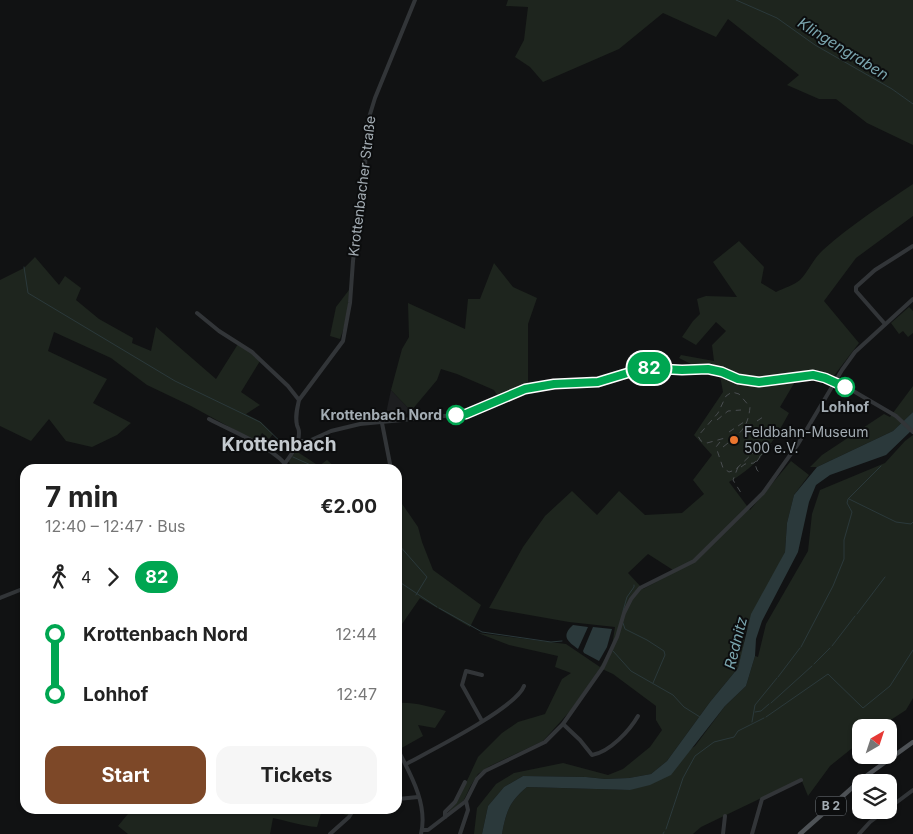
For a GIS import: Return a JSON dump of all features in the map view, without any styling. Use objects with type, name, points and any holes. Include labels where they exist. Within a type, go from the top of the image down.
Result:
[{"type":"main road","name":"B 2","points":[[800,834],[862,779],[913,742]]},
{"type":"street","name":"Krottenbacher Straße","points":[[299,400],[343,341],[352,290],[353,261],[365,168],[368,118],[415,0]]},
{"type":"street","points":[[885,324],[856,291],[856,287],[875,270],[913,246]]},
{"type":"street","points":[[402,757],[414,781],[422,814],[422,832],[428,830],[466,801],[477,779],[485,771],[545,742],[563,724],[603,667],[617,636],[624,613],[631,599],[640,588],[694,561],[763,493],[798,444],[855,352],[913,299]]},
{"type":"street","points":[[197,314],[252,352],[288,386],[299,400],[296,411],[296,423],[299,431],[298,441],[286,463],[254,442],[209,419]]},
{"type":"street","points":[[298,441],[309,441],[345,427],[360,424],[466,414],[525,389],[554,384],[598,382],[644,368],[708,369],[722,372],[738,379],[759,382],[813,375],[835,382],[898,417],[912,432]]},
{"type":"street","points":[[382,423],[390,464]]},
{"type":"street","points":[[0,598],[20,590]]},
{"type":"street","points":[[482,676],[466,671],[462,685],[482,721]]},
{"type":"street","points":[[406,764],[506,706],[522,691],[524,686]]},
{"type":"street","points":[[563,724],[592,755],[610,746],[621,737],[638,716]]},
{"type":"street","points":[[752,834],[762,799],[800,780]]},
{"type":"street","points":[[445,816],[445,812],[455,802],[465,782]]},
{"type":"street","points":[[897,802],[913,790]]},
{"type":"street","points":[[402,799],[418,797]]},
{"type":"street","points":[[460,834],[468,810],[466,801]]},
{"type":"street","points":[[330,834],[352,814]]},
{"type":"street","points":[[723,834],[725,816]]},
{"type":"street","points":[[860,834],[874,819]]},
{"type":"shaded area","points":[[508,0],[913,0],[913,145],[867,123],[836,99],[819,99],[787,85],[799,75],[728,19],[716,37],[663,13],[619,49],[543,82],[530,67],[515,57],[524,40],[528,7],[506,6]]},
{"type":"shaded area","points":[[913,184],[913,216],[856,258],[824,301],[859,343],[833,377],[814,372],[799,375],[780,407],[789,413],[771,444],[749,468],[729,482],[750,510],[791,461],[809,475],[794,495],[787,523],[785,552],[745,633],[743,651],[738,668],[710,702],[667,761],[651,774],[629,778],[605,779],[523,776],[504,787],[488,806],[482,834],[474,834],[477,808],[496,784],[514,773],[563,763],[608,775],[623,769],[650,747],[662,730],[656,720],[656,706],[613,674],[600,668],[571,710],[543,741],[490,766],[478,774],[464,800],[449,811],[459,798],[478,757],[502,733],[518,722],[545,714],[562,679],[571,673],[555,667],[558,656],[509,645],[478,633],[566,644],[600,667],[612,646],[615,627],[569,622],[489,608],[523,547],[545,516],[572,491],[597,515],[619,491],[645,515],[682,513],[704,494],[693,480],[712,455],[694,435],[723,392],[719,370],[699,368],[679,358],[681,355],[714,361],[712,345],[726,331],[716,322],[696,345],[682,337],[700,314],[697,299],[706,296],[737,297],[713,262],[739,241],[764,267],[761,283],[776,292],[800,280],[823,250]],"holes":[[[648,554],[673,570],[688,565],[643,589],[628,573]]]},
{"type":"shaded area","points":[[35,257],[59,285],[65,276],[81,288],[76,300],[99,319],[133,338],[132,343],[151,351],[156,327],[216,379],[238,344],[251,353],[260,361],[241,392],[260,405],[246,414],[261,422],[273,434],[269,439],[262,433],[257,442],[191,406],[147,385],[111,358],[54,332],[48,351],[107,379],[93,403],[131,423],[117,435],[92,447],[66,441],[49,419],[31,441],[0,426],[0,280],[24,268]]},
{"type":"shaded area","points":[[494,263],[513,287],[537,298],[528,324],[528,387],[499,398],[494,390],[441,369],[437,380],[411,411],[391,390],[402,349],[409,337],[408,303],[465,329],[468,299],[480,299]]},
{"type":"shaded area","points":[[349,290],[347,315],[340,339],[330,336],[336,307]]},
{"type":"shaded area","points":[[909,307],[913,311],[913,333],[908,337],[903,331],[899,334],[891,323]]},
{"type":"shaded area","points":[[913,386],[913,412],[893,431],[817,467],[810,467],[822,455],[884,414],[890,417]]},
{"type":"shaded area","points":[[391,390],[411,411],[401,418],[385,418]]},
{"type":"shaded area","points":[[913,412],[913,429],[886,455],[830,475],[816,485],[809,502],[798,552],[762,621],[756,639],[755,656],[746,686],[725,706],[671,775],[650,785],[630,790],[527,787],[509,808],[502,834],[482,834],[488,806],[504,787],[523,776],[629,778],[651,774],[667,761],[710,702],[738,668],[751,614],[785,552],[787,523],[794,495],[817,467],[893,431]]},
{"type":"shaded area","points":[[913,435],[913,698],[906,710],[892,719],[852,719],[852,748],[830,766],[808,796],[801,779],[701,827],[693,834],[502,834],[509,808],[527,787],[630,790],[695,746],[725,706],[746,686],[755,656],[758,657],[766,624],[808,551],[812,514],[820,490],[885,463]]},
{"type":"shaded area","points":[[296,451],[316,464],[290,464],[289,461]]},
{"type":"shaded area","points":[[327,460],[331,464],[322,464]]},
{"type":"shaded area","points":[[402,504],[418,527],[433,570],[481,605],[470,627],[420,598],[402,624]]},
{"type":"shaded area","points":[[573,625],[588,627],[578,649],[568,641],[566,635]]},
{"type":"shaded area","points":[[593,627],[612,629],[607,647],[599,661],[583,651]]},
{"type":"shaded area","points":[[402,703],[416,704],[446,711],[435,728],[418,725],[423,736],[402,748]]},
{"type":"shaded area","points":[[128,814],[321,814],[317,827],[273,818],[270,834],[128,834],[118,826]]},
{"type":"waterway","name":"Klingengraben","points":[[736,0],[777,18],[815,45],[892,89],[913,104]]},
{"type":"waterway","points":[[24,267],[28,293],[175,381],[260,422],[290,451]]},
{"type":"waterway","points":[[293,457],[309,464]]},
{"type":"waterway","points":[[801,647],[833,586],[844,559],[844,540],[852,512],[847,503],[848,499],[881,466]]},
{"type":"waterway","points":[[849,499],[896,522],[911,524],[913,522]]},
{"type":"waterway","points":[[402,549],[427,577],[416,595]]},
{"type":"waterway","points":[[857,614],[885,577]]},
{"type":"waterway","name":"Krottenbach","points":[[402,584],[437,607]]},
{"type":"waterway","points":[[623,611],[627,597],[634,585]]},
{"type":"waterway","name":"Krottenbach","points":[[439,608],[482,632],[551,642],[562,641]]},
{"type":"waterway","points":[[832,646],[855,616]]},
{"type":"waterway","points":[[623,623],[625,629],[664,651],[665,655],[653,683]]},
{"type":"waterway","points":[[778,677],[800,648]]},
{"type":"waterway","points":[[814,664],[830,648]]},
{"type":"waterway","points":[[766,717],[828,674],[863,708],[890,686],[913,650]]},
{"type":"waterway","name":"Krottenbach","points":[[613,651],[631,671],[673,695],[684,707],[700,717]]},
{"type":"waterway","points":[[771,703],[812,666]]},
{"type":"waterway","points":[[752,722],[755,705],[777,678]]},
{"type":"waterway","points":[[755,712],[761,711],[769,704]]},
{"type":"waterway","points":[[666,829],[683,778],[695,756],[714,742],[734,737],[738,731],[764,718]]},
{"type":"railway","points":[[723,447],[742,430],[749,415],[750,407],[739,394],[732,392],[726,396],[718,413],[698,436],[701,441],[707,443],[725,438]]},
{"type":"railway","points":[[717,420],[728,411],[741,410]]},
{"type":"railway","points":[[757,421],[766,415]]},
{"type":"railway","points":[[729,432],[747,420]]},
{"type":"railway","points":[[720,442],[716,447],[723,468],[729,472],[735,470],[754,452]]},
{"type":"railway","points":[[741,467],[745,464],[754,463],[773,442]]},
{"type":"railway","points":[[760,457],[755,464],[761,474]]},
{"type":"railway","points":[[738,467],[733,480],[743,496]]},
{"type":"bus line","name":"82","points":[[456,415],[466,414],[525,389],[554,384],[587,384],[644,368],[708,369],[722,372],[738,379],[759,382],[813,375],[845,387]]},
{"type":"place","name":"Lohhof","points":[[845,387]]},
{"type":"place","name":"Krottenbach Nord","points":[[456,415]]},
{"type":"place","name":"Feldbahn-Museum 500 e.V.","points":[[734,440]]},
{"type":"district","name":"Krottenbach","points":[[279,444]]},
{"type":"water label","name":"Rednitz","points":[[736,643]]}]
